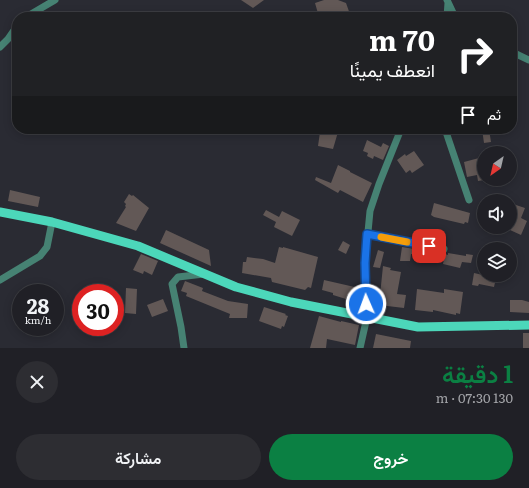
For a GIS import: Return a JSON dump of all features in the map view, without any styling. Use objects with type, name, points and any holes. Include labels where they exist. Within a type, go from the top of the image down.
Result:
[{"type":"main road","points":[[0,212],[52,222],[138,246],[236,287],[266,296],[406,326],[428,328],[529,325]]},
{"type":"street","points":[[35,12],[55,0]]},
{"type":"street","points":[[448,1],[452,12]]},
{"type":"street","points":[[447,12],[448,1]]},
{"type":"street","points":[[0,47],[12,33]]},
{"type":"street","points":[[517,54],[529,60]]},
{"type":"street","points":[[360,348],[367,317],[365,263],[370,211],[399,134]]},
{"type":"street","points":[[447,134],[469,200]]},
{"type":"street","points":[[0,280],[40,256],[47,247],[52,222]]},
{"type":"street","points":[[367,234],[444,249]]},
{"type":"street","points":[[184,348],[172,284],[178,276],[204,274]]},
{"type":"building","points":[[241,0],[264,0],[253,8]]},
{"type":"building","points":[[324,0],[338,0],[346,3],[349,12],[318,12],[315,3]]},
{"type":"building","points":[[320,134],[337,134],[333,149],[318,146]]},
{"type":"building","points":[[483,134],[490,134],[491,142],[484,143]]},
{"type":"building","points":[[367,140],[381,147],[383,143],[389,146],[383,160],[374,156],[373,159],[367,156],[368,153],[363,151]]},
{"type":"building","points":[[414,151],[424,165],[412,173],[410,170],[406,173],[397,160],[405,154],[406,156]]},
{"type":"building","points":[[477,159],[477,175],[467,177],[464,162]]},
{"type":"building","points":[[338,165],[372,183],[363,202],[340,190],[338,193],[315,180],[316,177],[331,183]]},
{"type":"building","points":[[10,190],[40,197],[38,207],[8,201]]},
{"type":"building","points":[[129,194],[132,196],[133,195],[149,208],[136,231],[116,223],[126,207],[124,202]]},
{"type":"building","points":[[434,203],[470,213],[468,223],[465,222],[464,224],[434,217],[431,215]]},
{"type":"building","points":[[517,205],[525,208],[521,218],[527,221],[521,235],[517,233]]},
{"type":"building","points":[[266,210],[279,217],[282,211],[300,220],[292,236],[274,227],[276,222],[263,215]]},
{"type":"building","points":[[166,230],[209,250],[211,266],[160,243]]},
{"type":"building","points":[[343,241],[350,245],[346,254],[338,250]]},
{"type":"building","points":[[279,247],[318,257],[311,288],[308,287],[305,290],[272,282],[271,278],[242,273],[243,262],[246,262],[247,257],[263,259],[275,263]]},
{"type":"building","points":[[402,247],[421,250],[420,255],[411,254],[410,261],[400,261]]},
{"type":"building","points":[[378,250],[384,252],[380,268],[373,267]]},
{"type":"building","points":[[448,253],[466,256],[466,254],[473,255],[471,263],[462,262],[460,268],[443,264],[445,254],[448,255]]},
{"type":"building","points":[[141,254],[158,261],[152,275],[144,271],[143,274],[133,270]]},
{"type":"building","points":[[383,266],[391,268],[390,270],[401,272],[397,294],[406,295],[404,308],[379,305]]},
{"type":"building","points":[[474,273],[477,274],[477,282],[495,282],[494,287],[479,284],[478,286],[472,285]]},
{"type":"building","points":[[324,280],[359,288],[357,298],[347,295],[346,299],[322,290]]},
{"type":"building","points":[[185,281],[203,288],[202,291],[228,301],[248,304],[247,318],[229,318],[230,314],[186,296],[187,293],[181,291]]},
{"type":"building","points":[[126,288],[137,289],[136,314],[125,313]]},
{"type":"building","points":[[417,289],[444,293],[444,289],[463,292],[460,314],[456,313],[456,315],[433,310],[433,312],[415,310]]},
{"type":"building","points":[[163,299],[168,311],[152,317],[147,305]]},
{"type":"building","points":[[510,300],[522,300],[529,302],[529,313],[510,312]]},
{"type":"building","points":[[264,307],[288,316],[284,327],[282,326],[281,329],[259,321]]},
{"type":"building","points":[[319,316],[359,325],[355,345],[327,339],[326,348],[310,348]]},
{"type":"building","points":[[523,333],[529,333],[529,348],[523,348]]},
{"type":"building","points":[[376,334],[411,341],[410,348],[373,348]]},
{"type":"slow traffic","points":[[381,237],[407,242]]},
{"type":"route","points":[[366,304],[365,263],[367,234],[429,246]]}]
